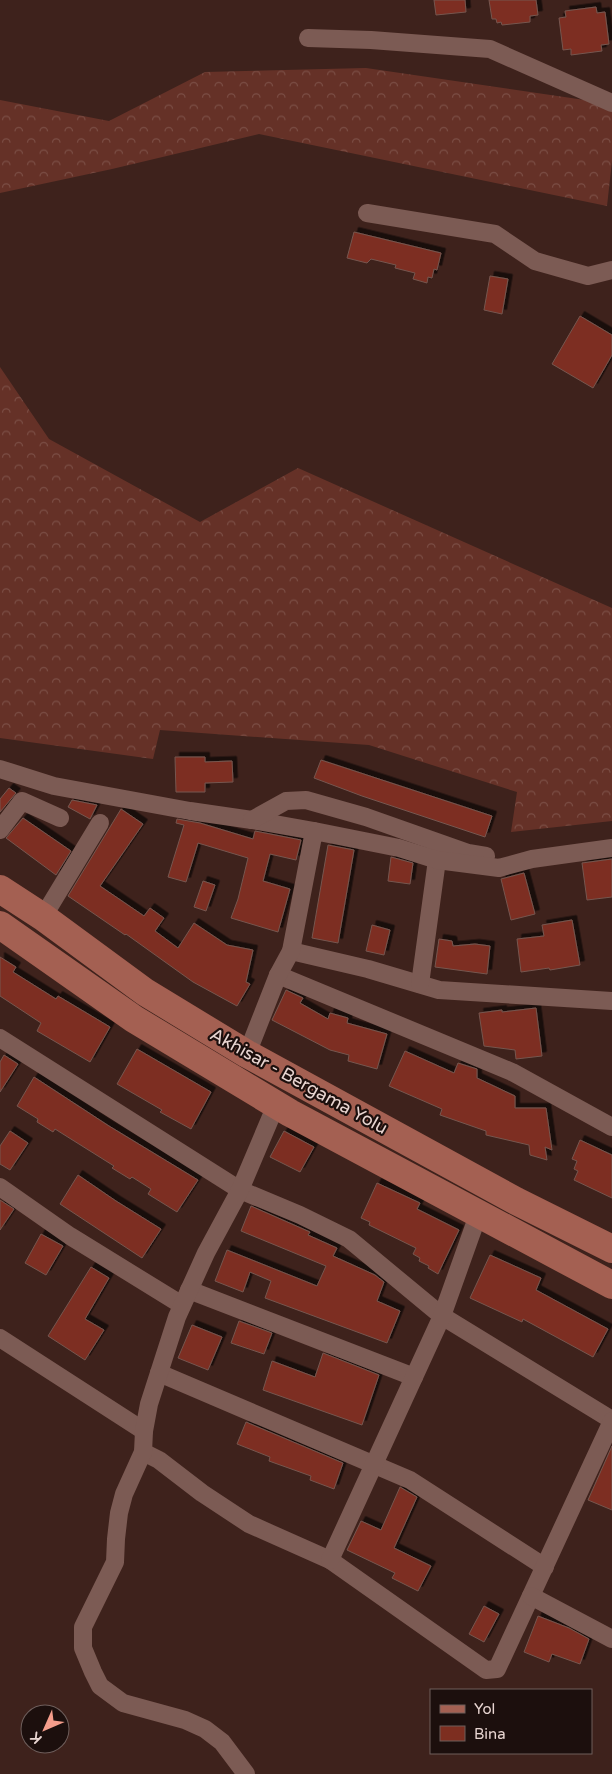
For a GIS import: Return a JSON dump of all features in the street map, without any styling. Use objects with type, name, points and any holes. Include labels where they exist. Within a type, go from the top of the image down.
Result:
[{"type":"main road","name":"Akhisar - Bergama Yolu","points":[[0,889],[145,992],[247,1054],[516,1201],[612,1249]]},
{"type":"main road","name":"Akhisar - Bergama Yolu","points":[[0,925],[134,1019],[276,1105],[612,1285]]},
{"type":"street","points":[[308,38],[371,40],[490,49],[612,103]]},
{"type":"street","points":[[367,213],[495,234],[534,261],[588,276],[612,270]]},
{"type":"street","points":[[0,768],[54,786],[190,812],[314,831],[400,848],[437,860],[499,868],[532,859],[612,848]]},
{"type":"street","points":[[252,820],[286,800],[306,800],[383,822],[468,853],[532,859]]},
{"type":"street","points":[[0,830],[22,801],[60,818]]},
{"type":"street","points":[[43,918],[100,824]]},
{"type":"street","points":[[247,1054],[278,975],[291,951],[314,831]]},
{"type":"street","points":[[420,984],[437,860]]},
{"type":"street","points":[[291,951],[368,969],[439,990],[611,1001]]},
{"type":"street","points":[[278,975],[512,1072],[612,1127]]},
{"type":"street","points":[[0,1038],[240,1190],[300,1215],[349,1239],[442,1316],[612,1421],[497,1669],[486,1670],[330,1560],[249,1524],[202,1493],[158,1460],[143,1452]]},
{"type":"street","points":[[246,1774],[222,1742],[204,1729],[185,1720],[123,1703],[100,1686],[83,1648],[83,1627],[115,1562],[118,1522],[124,1494],[143,1452],[149,1404],[177,1317],[206,1253],[240,1190],[276,1105]]},
{"type":"street","points":[[0,1188],[70,1236],[186,1298],[414,1377]]},
{"type":"street","points":[[330,1560],[442,1316],[478,1214]]},
{"type":"street","points":[[0,1338],[144,1432]]},
{"type":"street","points":[[159,1373],[410,1480],[545,1567]]},
{"type":"street","points":[[531,1596],[612,1639]]},
{"type":"green space","points":[[366,68],[612,104],[612,161],[607,206],[259,134],[0,193],[0,100],[109,121],[205,72]]},
{"type":"green space","points":[[0,367],[49,439],[200,522],[298,468],[612,608],[612,821],[511,832],[517,792],[369,745],[160,730],[153,759],[0,738]]},
{"type":"building","points":[[434,0],[465,0],[466,12],[436,15]]},
{"type":"building","points":[[489,0],[536,0],[538,15],[530,16],[530,22],[502,25],[501,22],[497,23],[496,19],[492,19]]},
{"type":"building","points":[[596,7],[597,13],[605,12],[609,44],[601,45],[602,51],[571,55],[571,49],[563,50],[559,18],[566,17],[565,11]]},
{"type":"building","points":[[354,232],[441,253],[437,270],[434,269],[432,278],[428,277],[427,283],[413,279],[415,273],[395,268],[396,265],[371,259],[367,263],[347,258]]},
{"type":"building","points":[[490,276],[508,279],[502,314],[484,310]]},
{"type":"building","points":[[580,316],[612,335],[612,355],[593,388],[552,364]]},
{"type":"building","points":[[175,757],[205,757],[205,762],[232,761],[233,782],[205,783],[205,792],[176,792]]},
{"type":"building","points":[[321,760],[492,816],[485,837],[314,778]]},
{"type":"building","points":[[9,788],[16,793],[0,812],[0,799]]},
{"type":"building","points":[[72,800],[97,805],[90,819],[68,807]]},
{"type":"building","points":[[121,809],[143,824],[100,886],[144,916],[150,908],[164,918],[155,931],[178,948],[194,923],[227,945],[253,950],[246,982],[250,984],[237,1006],[193,982],[126,934],[68,896]]},
{"type":"building","points":[[23,818],[71,851],[56,875],[6,838]]},
{"type":"building","points":[[177,819],[200,823],[253,839],[255,831],[301,840],[296,860],[270,854],[263,881],[290,889],[278,932],[231,918],[238,899],[248,858],[198,843],[186,882],[168,877],[184,825],[176,823]]},
{"type":"building","points":[[328,845],[354,850],[338,943],[312,938]]},
{"type":"building","points":[[391,857],[413,863],[410,884],[388,881]]},
{"type":"building","points":[[612,859],[612,897],[587,900],[582,863]]},
{"type":"building","points":[[524,873],[535,914],[511,920],[501,879]]},
{"type":"building","points":[[203,881],[215,885],[206,911],[194,907]]},
{"type":"building","points":[[572,920],[580,965],[521,972],[517,939],[544,936],[542,925]]},
{"type":"building","points":[[372,925],[390,930],[384,955],[366,951]]},
{"type":"building","points":[[439,939],[452,941],[453,946],[475,944],[490,946],[487,974],[435,967]]},
{"type":"building","points":[[0,957],[16,967],[13,972],[56,999],[58,996],[110,1027],[90,1062],[37,1031],[41,1023],[0,996]]},
{"type":"building","points":[[286,990],[303,998],[300,1003],[328,1019],[330,1013],[348,1018],[347,1023],[387,1034],[377,1069],[348,1061],[349,1055],[330,1050],[272,1020]]},
{"type":"building","points":[[536,1008],[542,1056],[516,1059],[515,1050],[484,1046],[479,1013]]},
{"type":"building","points":[[137,1049],[211,1092],[191,1129],[160,1112],[162,1110],[117,1084]]},
{"type":"building","points":[[405,1051],[454,1073],[458,1063],[477,1069],[477,1078],[515,1096],[515,1108],[546,1108],[552,1150],[545,1147],[547,1160],[530,1155],[529,1145],[486,1135],[486,1131],[440,1115],[442,1109],[389,1086]]},
{"type":"building","points":[[4,1055],[18,1064],[0,1092],[0,1062]]},
{"type":"building","points":[[34,1077],[109,1126],[198,1180],[177,1212],[148,1194],[151,1189],[132,1177],[130,1179],[112,1168],[114,1166],[55,1129],[53,1132],[37,1122],[38,1119],[17,1106]]},
{"type":"building","points":[[10,1131],[28,1143],[10,1170],[0,1164],[0,1146]]},
{"type":"building","points":[[284,1131],[314,1147],[300,1172],[270,1157]]},
{"type":"building","points":[[580,1140],[612,1155],[612,1198],[574,1180],[578,1171],[574,1169],[577,1161],[572,1159]]},
{"type":"building","points":[[78,1175],[161,1229],[142,1258],[60,1204]]},
{"type":"building","points":[[377,1183],[420,1203],[417,1209],[459,1230],[438,1274],[428,1268],[429,1266],[419,1261],[420,1258],[413,1254],[416,1248],[369,1225],[370,1222],[361,1218]]},
{"type":"building","points":[[0,1200],[14,1209],[0,1230]]},
{"type":"building","points":[[251,1206],[310,1232],[308,1235],[337,1248],[333,1256],[375,1275],[384,1282],[377,1301],[400,1311],[387,1343],[265,1298],[271,1281],[250,1272],[243,1292],[215,1281],[227,1250],[317,1286],[326,1266],[241,1231]]},
{"type":"building","points":[[41,1234],[63,1246],[46,1275],[25,1263]]},
{"type":"building","points":[[490,1255],[541,1278],[536,1290],[608,1329],[593,1357],[523,1319],[522,1322],[470,1298]]},
{"type":"building","points":[[91,1267],[109,1278],[85,1319],[104,1330],[85,1360],[48,1336]]},
{"type":"building","points":[[239,1321],[272,1333],[264,1354],[231,1343]]},
{"type":"building","points":[[192,1325],[222,1337],[208,1370],[178,1358]]},
{"type":"building","points":[[323,1353],[379,1375],[362,1425],[263,1390],[272,1361],[315,1377]]},
{"type":"building","points":[[246,1422],[343,1463],[334,1489],[310,1480],[311,1476],[269,1461],[270,1457],[237,1444]]},
{"type":"building","points":[[612,1446],[612,1510],[588,1500]]},
{"type":"building","points":[[400,1487],[417,1497],[394,1548],[431,1566],[418,1591],[392,1578],[395,1573],[347,1550],[361,1521],[381,1530]]},
{"type":"building","points":[[484,1606],[499,1614],[484,1642],[469,1634]]},
{"type":"building","points":[[538,1616],[569,1628],[589,1639],[580,1664],[552,1654],[549,1662],[524,1652]]}]
